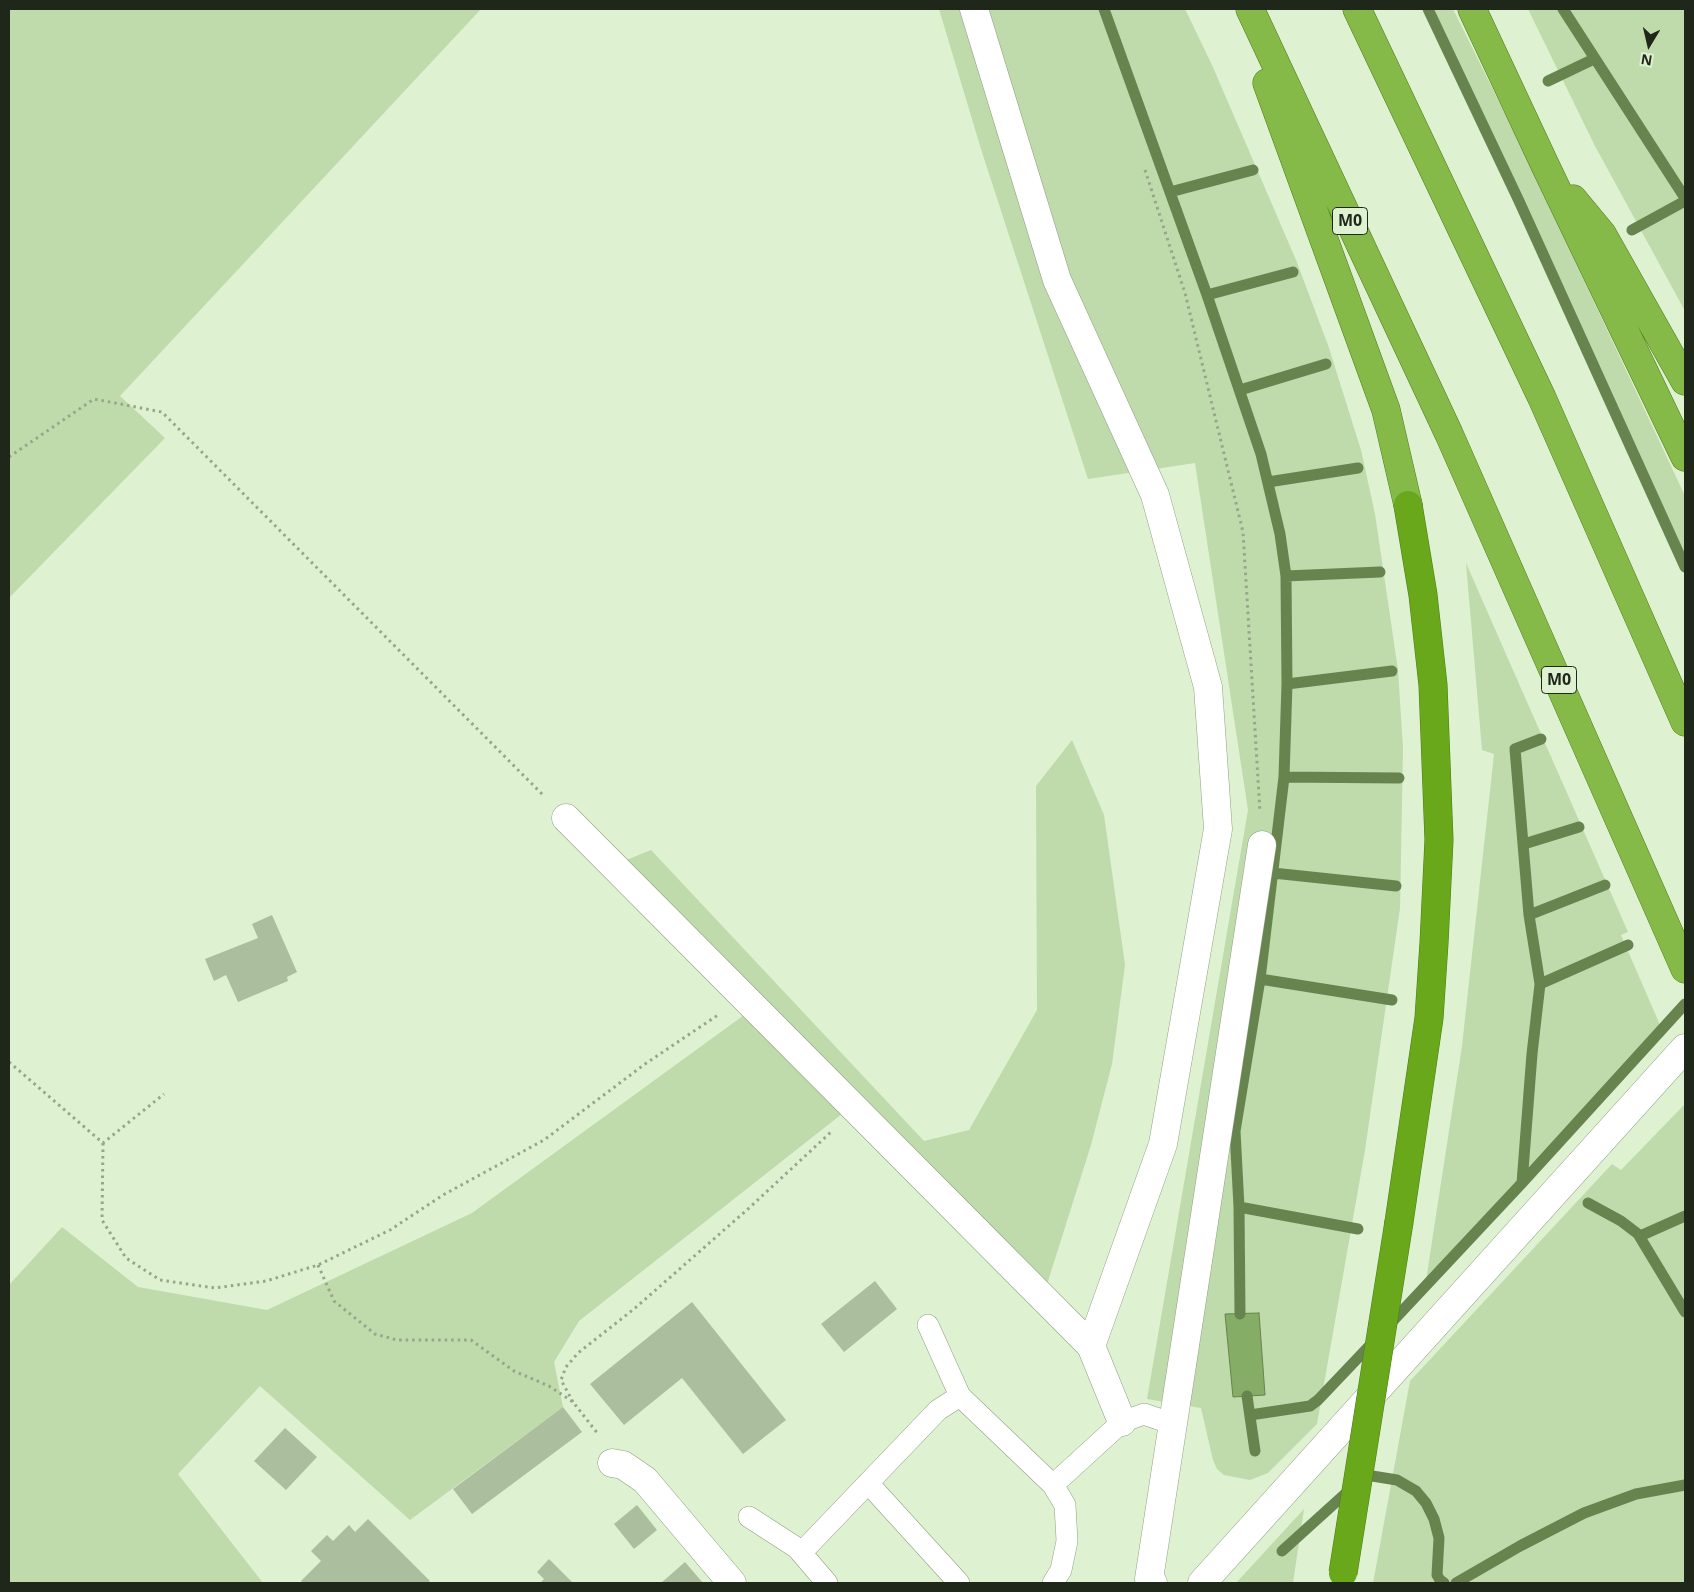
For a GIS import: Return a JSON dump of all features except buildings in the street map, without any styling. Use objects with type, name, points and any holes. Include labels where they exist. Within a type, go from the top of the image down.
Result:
[{"type":"highway","points":[[1240,9],[1386,410],[1408,505],[1423,595],[1434,685],[1439,840],[1429,1018],[1343,1578]]},
{"type":"highway","name":"M0","points":[[1250,9],[1450,434],[1685,969]]},
{"type":"highway","points":[[1357,9],[1542,398],[1685,722]]},
{"type":"highway","points":[[1472,9],[1685,457]]},
{"type":"highway","points":[[1545,165],[1602,234],[1685,381]]},
{"type":"street","points":[[974,9],[1056,280],[1155,495],[1208,687],[1218,829],[1163,1144],[1091,1346]]},
{"type":"street","points":[[566,818],[1091,1346],[1122,1422]]},
{"type":"street","points":[[1153,1583],[1149,1579],[1262,845]]},
{"type":"street","points":[[1202,1583],[1685,1048]]},
{"type":"street","points":[[618,1464],[645,1480],[732,1583]]},
{"type":"lane","points":[[928,1324],[960,1396],[1053,1485],[1065,1505],[1067,1541],[1061,1570],[1053,1583]]},
{"type":"lane","points":[[801,1553],[938,1410],[960,1396]]},
{"type":"lane","points":[[1053,1485],[1122,1422],[1144,1414],[1173,1424]]},
{"type":"lane","points":[[868,1482],[959,1583]]},
{"type":"lane","points":[[749,1516],[797,1548],[825,1582]]},
{"type":"path","points":[[1145,170],[1185,292],[1244,532],[1262,845]]},
{"type":"path","points":[[9,457],[94,399],[162,412],[566,818]]},
{"type":"path","points":[[9,1062],[103,1143],[102,1220],[126,1258],[160,1280],[215,1288],[266,1281],[318,1265],[390,1230],[444,1195],[544,1140],[645,1064],[708,1024],[743,996]]},
{"type":"path","points":[[103,1143],[164,1094]]},
{"type":"path","points":[[618,1464],[621,1461],[573,1402],[561,1380],[566,1367],[578,1353],[642,1303],[748,1209],[855,1110]]},
{"type":"path","points":[[318,1265],[334,1301],[375,1334],[397,1340],[471,1340],[514,1371],[549,1386],[573,1402]]},
{"type":"shaded area","points":[[9,9],[481,9],[120,396],[165,438],[9,598]]},
{"type":"shaded area","points":[[939,9],[1185,9],[1212,65],[1296,260],[1328,345],[1361,450],[1375,514],[1398,670],[1403,748],[1400,908],[1365,1150],[1317,1424],[1268,1473],[1250,1480],[1224,1475],[1217,1469],[1213,1460],[1201,1408],[1147,1399],[1248,810],[1195,463],[1088,479],[981,149]]},
{"type":"shaded area","points":[[1433,9],[1453,9],[1519,142],[1685,496],[1685,557],[1522,198]]},
{"type":"shaded area","points":[[1528,9],[1685,9],[1685,311],[1595,146]]},
{"type":"shaded area","points":[[1466,563],[1628,932],[1621,935],[1660,1025],[1425,1287],[1462,1046],[1494,754],[1482,750]]},
{"type":"shaded area","points":[[1072,740],[1104,815],[1125,965],[1112,1064],[1091,1145],[1043,1297],[852,1106],[579,1321],[554,1362],[563,1407],[410,1520],[260,1386],[178,1474],[263,1583],[9,1583],[9,1285],[62,1227],[138,1287],[267,1310],[472,1213],[751,1010],[614,865],[651,850],[924,1141],[969,1130],[1037,1010],[1036,786]]},
{"type":"shaded area","points":[[1685,1104],[1685,1583],[1373,1583],[1410,1381],[1612,1164],[1621,1170]]},
{"type":"shaded area","points":[[1259,1313],[1265,1395],[1233,1397],[1225,1314]]},
{"type":"shaded area","points":[[1304,1509],[1293,1583],[1236,1583]]},
{"type":"waterway","points":[[1104,9],[1207,295],[1261,454],[1280,534],[1286,576],[1287,684],[1284,777],[1260,979],[1235,1131],[1239,1207],[1240,1314]]},
{"type":"waterway","points":[[1428,9],[1519,201],[1685,567]]},
{"type":"waterway","points":[[1563,9],[1685,198]]},
{"type":"waterway","points":[[1548,81],[1594,59]]},
{"type":"waterway","points":[[1170,192],[1253,170]]},
{"type":"waterway","points":[[1632,230],[1685,201]]},
{"type":"waterway","points":[[1207,295],[1293,272]]},
{"type":"waterway","points":[[1240,390],[1326,364]]},
{"type":"waterway","points":[[1268,482],[1358,468]]},
{"type":"waterway","points":[[1286,576],[1380,572]]},
{"type":"waterway","points":[[1287,684],[1392,671]]},
{"type":"waterway","points":[[1522,1183],[1532,1054],[1540,984],[1529,915],[1515,749],[1541,739]]},
{"type":"waterway","points":[[1284,777],[1399,778]]},
{"type":"waterway","points":[[1524,844],[1579,827]]},
{"type":"waterway","points":[[1273,873],[1396,886]]},
{"type":"waterway","points":[[1529,915],[1605,885]]},
{"type":"waterway","points":[[1540,984],[1628,945]]},
{"type":"waterway","points":[[1260,979],[1392,1000]]},
{"type":"waterway","points":[[1389,1325],[1522,1183],[1685,1004]]},
{"type":"waterway","points":[[1588,1203],[1621,1221],[1638,1234],[1685,1312]]},
{"type":"waterway","points":[[1239,1207],[1358,1229]]},
{"type":"waterway","points":[[1640,1236],[1685,1216]]},
{"type":"waterway","points":[[1250,1415],[1310,1406],[1375,1340]]},
{"type":"waterway","points":[[1247,1396],[1255,1451]]},
{"type":"waterway","points":[[1282,1551],[1366,1475],[1397,1480],[1416,1491],[1426,1503],[1434,1519],[1439,1538],[1437,1575],[1444,1583]]},
{"type":"waterway","points":[[1456,1583],[1520,1546],[1584,1513],[1636,1494],[1685,1485]]}]
